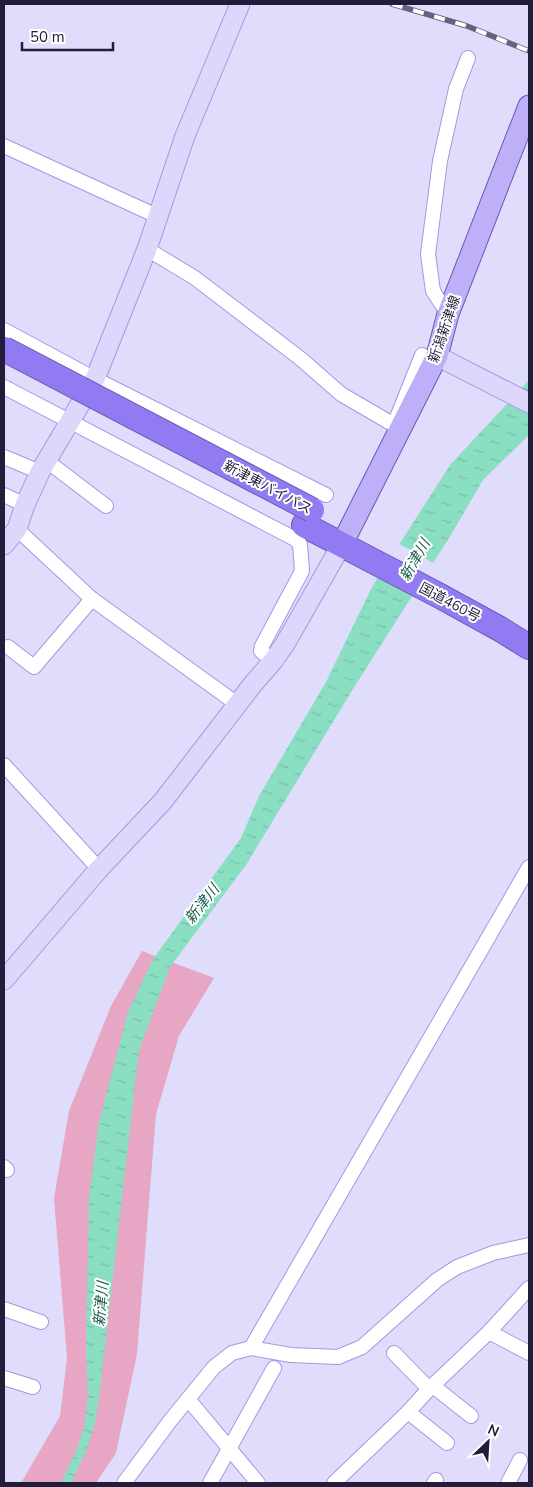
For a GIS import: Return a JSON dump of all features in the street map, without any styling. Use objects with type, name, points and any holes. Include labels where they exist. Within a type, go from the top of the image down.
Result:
[{"type":"highway","name":"新津東バイパス","points":[[4,349],[314,510],[356,542]]},
{"type":"highway","name":"新津東バイパス","points":[[4,366],[314,510]]},
{"type":"highway","name":"国道460号","points":[[356,542],[443,590],[529,647]]},
{"type":"highway","points":[[443,590],[529,630]]},
{"type":"main road","name":"新潟新津線","points":[[356,542],[435,359],[448,314],[529,106]]},
{"type":"street","points":[[4,545],[17,529],[44,467],[95,379],[147,249],[185,136],[240,4]]},
{"type":"street","points":[[448,314],[433,291],[428,254],[440,161],[456,89],[468,58]]},
{"type":"street","points":[[4,146],[157,216]]},
{"type":"street","points":[[147,249],[195,278],[301,359],[341,394],[394,425],[422,356],[435,359],[529,402]]},
{"type":"street","points":[[4,330],[95,379],[314,510]]},
{"type":"street","points":[[4,387],[295,539],[300,544],[302,570],[262,646],[261,651],[273,661]]},
{"type":"street","points":[[4,457],[44,467],[106,506]]},
{"type":"street","points":[[4,495],[26,505]]},
{"type":"street","points":[[17,529],[92,599],[237,704]]},
{"type":"street","points":[[4,980],[98,869],[163,801],[237,704],[273,661],[356,542]]},
{"type":"street","points":[[8,648],[34,667],[92,599]]},
{"type":"street","points":[[4,765],[98,869]]},
{"type":"street","points":[[251,1348],[529,867]]},
{"type":"street","points":[[124,1483],[214,1367],[232,1353],[251,1348],[291,1355],[338,1356],[362,1347],[437,1280],[457,1267],[493,1253],[529,1245]]},
{"type":"street","points":[[334,1483],[489,1332],[529,1288]]},
{"type":"street","points":[[4,1309],[41,1322]]},
{"type":"street","points":[[489,1332],[529,1353]]},
{"type":"street","points":[[394,1353],[431,1387],[471,1416]]},
{"type":"street","points":[[210,1483],[274,1368]]},
{"type":"street","points":[[4,1378],[33,1387]]},
{"type":"street","points":[[188,1399],[258,1483]]},
{"type":"street","points":[[408,1412],[447,1443]]},
{"type":"street","points":[[508,1483],[520,1460]]},
{"type":"shaded area","points":[[142,951],[214,978],[179,1036],[156,1114],[137,1354],[116,1453],[96,1483],[21,1483],[60,1416],[67,1358],[54,1198],[69,1111],[111,1006]]},
{"type":"water","name":"新津川","points":[[529,380],[529,435],[483,480],[246,865],[170,967],[139,1050],[95,1423],[87,1449],[71,1483],[61,1483],[77,1449],[84,1427],[88,1396],[86,1345],[89,1198],[99,1122],[128,1012],[153,959],[241,838],[259,796],[326,682],[372,587],[450,465]]},
{"type":"pier","points":[[398,543],[435,564],[415,597],[376,576]]},
{"type":"railway","points":[[392,4],[467,26],[529,51]]}]
